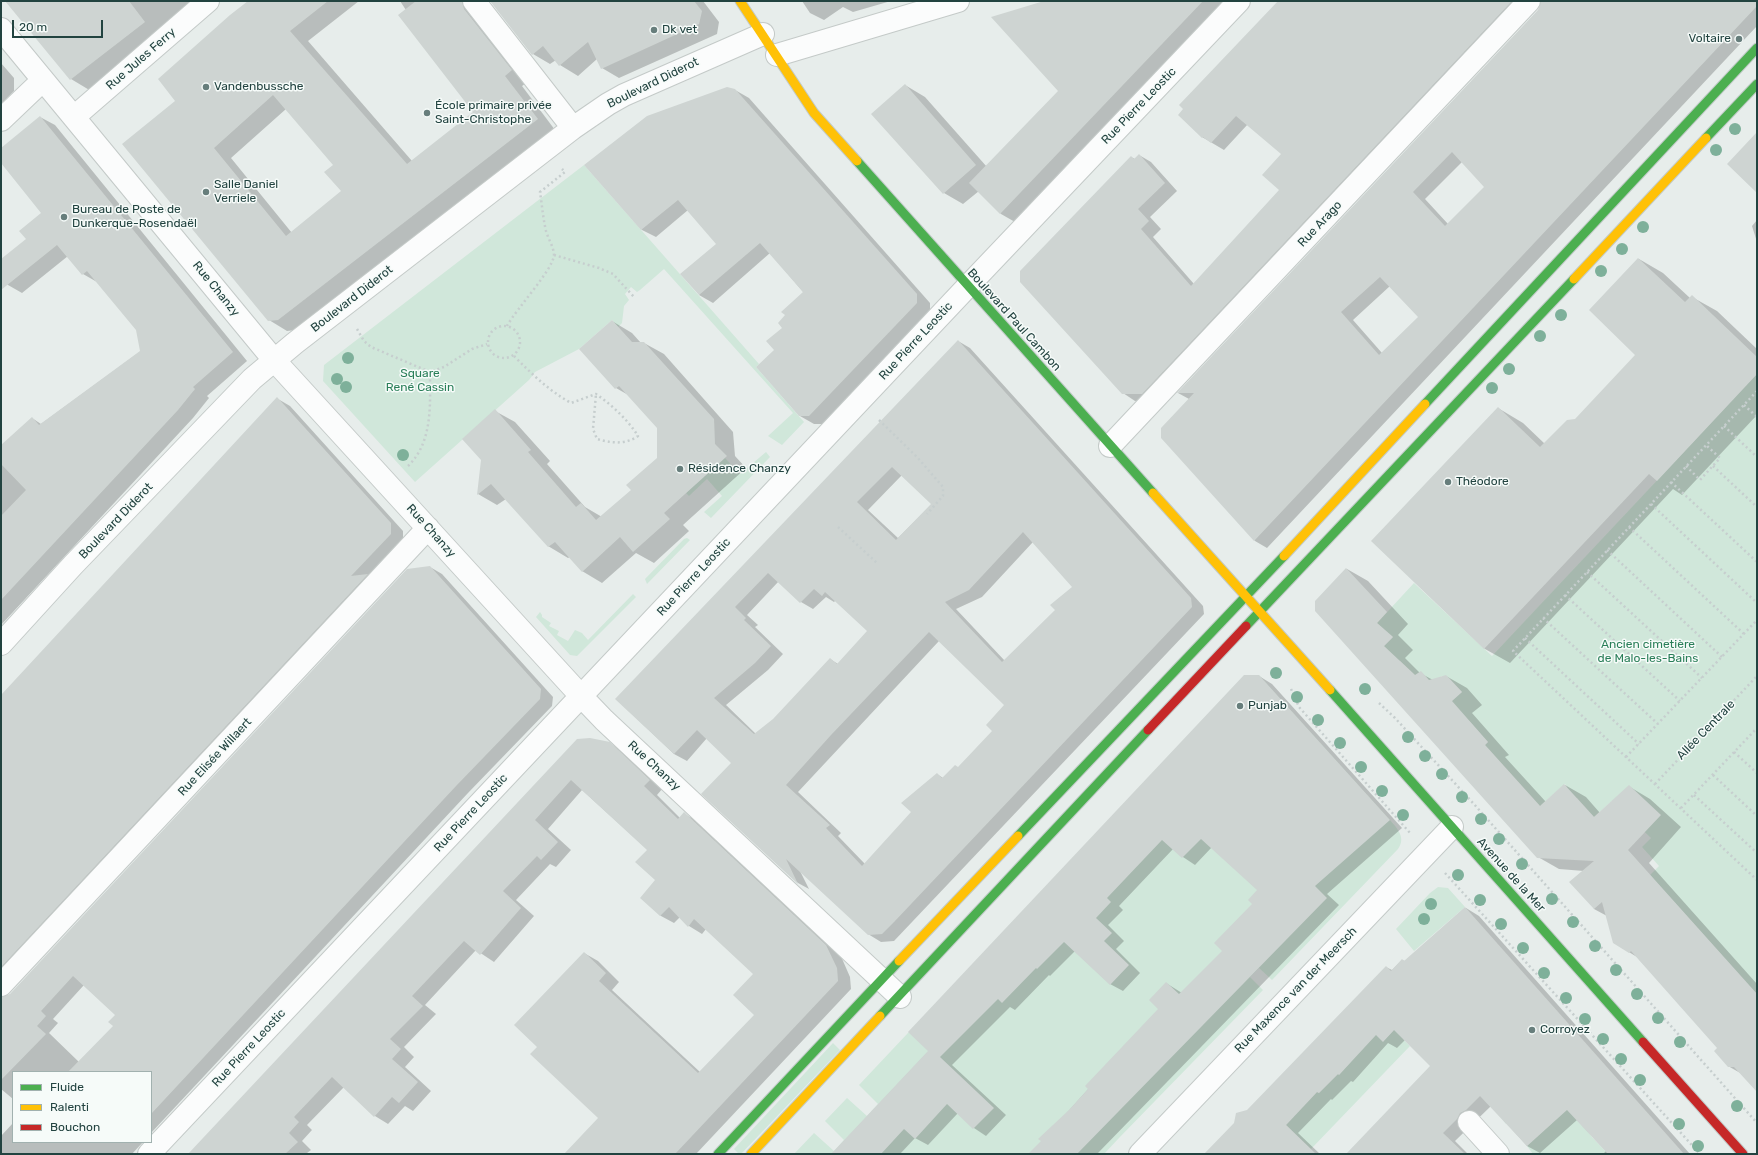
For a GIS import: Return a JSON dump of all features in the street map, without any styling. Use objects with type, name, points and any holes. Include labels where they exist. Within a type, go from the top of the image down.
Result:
[{"type":"main road","name":"Boulevard Paul Cambon","points":[[740,1],[763,34],[794,86],[814,113],[1110,446],[1260,612]]},
{"type":"main road","points":[[718,1154],[1245,596],[1757,48]]},
{"type":"main road","points":[[751,1154],[1757,84]]},
{"type":"main road","name":"Avenue de la Mer","points":[[1260,612],[1743,1154]]},
{"type":"street","name":"Rue Jules Ferry","points":[[74,117],[208,1]]},
{"type":"street","points":[[474,1],[573,128]]},
{"type":"street","points":[[776,55],[958,1]]},
{"type":"street","name":"Rue Pierre Leostic","points":[[149,1154],[1239,1]]},
{"type":"street","name":"Rue Arago","points":[[1110,446],[1529,1]]},
{"type":"street","name":"Rue Chanzy","points":[[1,29],[274,360],[581,696],[604,720],[900,997]]},
{"type":"street","name":"Boulevard Diderot","points":[[1,644],[230,402],[274,360],[573,128],[608,104],[624,95],[763,34]]},
{"type":"street","points":[[1,120],[43,80]]},
{"type":"street","name":"Rue Elisée Willaert","points":[[1,985],[428,528]]},
{"type":"street","name":"Rue Maxence van der Meersch","points":[[1140,1154],[1452,827]]},
{"type":"street","points":[[1469,1122],[1491,1151]]},
{"type":"path","points":[[507,326],[512,316],[541,280],[554,255],[544,220],[540,192],[565,172],[546,149]]},
{"type":"path","points":[[554,255],[599,268],[613,274],[634,297]]},
{"type":"path","points":[[343,307],[364,341],[372,347],[430,372],[444,367],[472,349],[487,344]]},
{"type":"path","points":[[507,326],[516,331],[520,341],[518,352],[514,356],[504,359],[491,353],[487,344],[489,334],[493,330],[497,327],[507,326]]},
{"type":"path","points":[[514,356],[540,382],[554,393],[572,403],[596,394]]},
{"type":"path","points":[[389,485],[414,461],[426,436],[430,414],[430,372]]},
{"type":"path","points":[[1757,391],[1513,651],[1757,880]]},
{"type":"path","points":[[596,394],[605,400],[632,426],[638,436],[631,442],[607,442],[597,439],[593,429],[596,394]]},
{"type":"path","points":[[859,402],[917,457],[943,487],[943,496],[927,514]]},
{"type":"path","points":[[1744,405],[1757,417]]},
{"type":"path","points":[[1724,426],[1757,457]]},
{"type":"path","points":[[1686,466],[1700,480],[1720,458],[1706,445]]},
{"type":"path","points":[[1713,466],[1757,507]]},
{"type":"path","points":[[1671,482],[1757,562]]},
{"type":"path","points":[[1651,504],[1757,603]]},
{"type":"path","points":[[838,527],[877,563]]},
{"type":"path","points":[[1629,527],[1744,634]]},
{"type":"path","points":[[1607,550],[1722,657]]},
{"type":"path","points":[[1587,572],[1702,678]]},
{"type":"path","points":[[1565,595],[1680,701]]},
{"type":"path","points":[[1543,618],[1658,724]]},
{"type":"path","points":[[1626,757],[1757,620]]},
{"type":"path","points":[[1525,638],[1639,744]]},
{"type":"path","points":[[1293,650],[1288,682],[1299,707],[1427,853],[1700,1154]]},
{"type":"path","name":"Allée Centrale","points":[[1654,784],[1757,676]]},
{"type":"path","points":[[1374,700],[1383,706],[1395,718],[1457,786],[1757,1123]]},
{"type":"path","points":[[1681,808],[1757,729]]},
{"type":"path","points":[[1734,752],[1757,773]]},
{"type":"path","points":[[1713,775],[1757,816]]},
{"type":"path","points":[[1694,795],[1757,854]]},
{"type":"green space","name":"Square René Cassin","points":[[584,165],[759,364],[756,367],[804,422],[782,445],[768,436],[793,413],[664,269],[637,292],[631,287],[625,294],[629,300],[624,306],[622,323],[618,327],[612,320],[579,349],[535,372],[529,380],[415,482],[323,381],[324,365]]},
{"type":"green space","name":"Ancien cimetière de Malo-les-Bains","points":[[1757,374],[1757,994],[1650,875],[1659,866],[1642,847],[1651,838],[1612,801],[1594,817],[1577,798],[1545,826],[1567,787],[1565,784],[1540,806],[1485,745],[1488,742],[1470,722],[1448,704],[1462,692],[1449,678],[1442,676],[1431,682],[1415,675],[1400,661],[1391,670],[1375,655],[1393,637],[1377,623],[1414,583],[1492,656]]},
{"type":"green space","points":[[766,452],[770,457],[711,518],[704,512],[722,496],[707,479],[689,496],[686,493],[725,458],[740,474]]},
{"type":"green space","points":[[687,538],[690,540],[647,584],[645,579],[684,539]]},
{"type":"green space","points":[[633,594],[636,597],[577,656],[570,655],[536,617],[540,612],[542,617],[551,623],[549,626],[559,631],[557,635],[568,641],[575,630],[582,633],[588,640]]},
{"type":"green space","points":[[1259,675],[1393,823],[1401,837],[1400,845],[1398,849],[1272,980],[1259,968],[1250,977],[1263,990],[1104,1154],[794,1154],[814,1133],[834,1151],[844,1140],[825,1121],[847,1098],[867,1116],[878,1104],[859,1085],[1163,762]]},
{"type":"green space","points":[[1438,887],[1448,888],[1465,907],[1414,951],[1396,929],[1430,893]]},
{"type":"green space","points":[[1402,1022],[1411,1030],[1403,1039],[1410,1046],[1311,1149],[1286,1125],[1317,1092],[1319,1093],[1338,1074],[1339,1075],[1375,1033],[1383,1041]]},
{"type":"green space","points":[[833,1043],[840,1050],[741,1154],[739,1154],[734,1149]]},
{"type":"green space","points":[[1540,1060],[1592,1137],[1608,1154],[1533,1154],[1527,1146],[1552,1123],[1532,1101],[1506,1124],[1487,1101]]},
{"type":"building","points":[[5,1],[129,1],[145,22],[70,80]]},
{"type":"building","points":[[248,1],[328,1],[290,31],[407,164],[473,112],[398,15],[416,1],[462,1],[464,9],[512,70],[505,76],[538,119],[278,320],[268,321],[122,144],[175,101],[158,79],[230,15]],"holes":[[[273,95],[333,165],[324,172],[341,191],[286,236],[214,148]]]},
{"type":"building","points":[[490,1],[694,1],[702,11],[699,24],[601,69],[588,42],[559,66],[543,46],[532,55]]},
{"type":"building","points":[[1044,1],[1203,1],[1000,214],[969,183],[1058,91],[991,17]]},
{"type":"building","points":[[1278,1],[1512,1],[1142,394],[1122,394],[1020,282],[1020,271],[1131,156],[1134,159],[1139,154],[1165,183],[1138,209],[1149,221],[1141,229],[1191,286],[1279,190],[1262,175],[1281,154],[1236,116],[1211,143],[1203,137],[1202,138],[1178,115],[1183,109],[1179,105]]},
{"type":"building","points":[[1541,1],[1757,1],[1757,6],[1254,541],[1161,438],[1161,428],[1194,393],[1177,393],[1538,10]],"holes":[[[1452,152],[1484,187],[1445,226],[1413,192]],[[1380,277],[1418,317],[1379,355],[1341,312]]]},
{"type":"building","points":[[905,84],[976,165],[943,194],[871,114]]},
{"type":"building","points":[[727,87],[735,89],[917,294],[917,303],[809,416],[799,416],[756,367],[774,350],[766,341],[782,328],[778,323],[785,315],[781,312],[803,292],[760,243],[699,295],[680,274],[716,244],[678,200],[641,230],[584,165],[647,116]]},
{"type":"building","points":[[40,116],[233,352],[193,387],[195,389],[178,410],[1,600],[1,516],[26,490],[1,464],[1,445],[32,417],[39,425],[140,351],[136,330],[87,271],[82,275],[57,245],[1,290],[1,259],[26,239],[19,231],[41,213],[1,163],[1,148]]},
{"type":"building","points":[[1757,132],[1757,193],[1727,164]]},
{"type":"building","points":[[1638,258],[1685,302],[1692,295],[1757,357],[1757,374],[1657,481],[1649,474],[1484,649],[1371,541],[1498,407],[1540,447],[1567,420],[1575,419],[1635,355],[1589,310]]},
{"type":"building","points":[[612,320],[632,342],[644,342],[714,419],[715,444],[727,456],[664,513],[670,519],[633,552],[620,537],[582,572],[555,542],[548,547],[491,484],[477,495],[481,460],[462,439],[495,409],[531,450],[528,452],[576,507],[581,503],[596,520],[631,490],[626,485],[657,458],[657,428],[619,386],[615,389],[579,349]]},
{"type":"building","points":[[958,340],[1191,598],[1192,607],[882,934],[868,935],[786,859],[798,884],[701,794],[731,763],[697,730],[674,754],[615,699]],"holes":[[[892,467],[931,504],[896,540],[857,502]],[[1023,532],[1072,587],[1050,605],[1055,610],[1002,662],[945,602],[969,590]],[[768,573],[800,603],[814,589],[822,596],[825,592],[867,631],[837,664],[830,658],[773,719],[754,734],[714,698],[755,663],[771,646],[744,620],[746,618],[735,607]],[[929,632],[1004,705],[986,725],[992,731],[958,767],[955,765],[942,778],[937,773],[901,803],[911,812],[862,866],[826,828],[830,825],[786,785],[831,735]]]},
{"type":"building","points":[[277,397],[391,523],[391,534],[351,576],[368,574],[1,967],[1,695]]},
{"type":"building","points":[[430,566],[541,689],[540,699],[456,786],[152,1113],[152,1071],[69,1071],[113,1026],[108,1022],[115,1015],[73,976],[41,1011],[46,1016],[37,1026],[46,1034],[1,1080],[1,997],[10,994],[407,569]]},
{"type":"building","points":[[1346,568],[1387,612],[1377,623],[1393,637],[1384,646],[1415,675],[1421,671],[1429,680],[1446,675],[1462,692],[1452,701],[1488,742],[1485,745],[1540,806],[1564,784],[1594,817],[1629,785],[1661,815],[1628,850],[1757,994],[1757,1092],[1734,1067],[1728,1067],[1714,1051],[1717,1048],[1631,951],[1629,953],[1613,943],[1602,902],[1594,909],[1569,882],[1594,861],[1537,858],[1315,611],[1315,601]]},
{"type":"building","points":[[1244,675],[1259,675],[1390,820],[1315,886],[1327,898],[1077,1154],[1028,1154],[1041,1141],[1038,1139],[1069,1110],[1088,1089],[1085,1086],[1158,1009],[1149,1000],[1166,982],[1179,994],[1222,951],[1214,943],[1252,904],[1248,900],[1257,890],[1201,839],[1182,858],[1162,840],[1107,898],[1111,902],[1096,918],[1112,933],[1104,941],[1129,965],[1110,985],[1064,942],[1002,1003],[998,999],[940,1057],[994,1108],[973,1129],[947,1104],[915,1139],[904,1129],[881,1154],[831,1154],[928,1051],[908,1032]]},
{"type":"building","points":[[590,738],[610,742],[650,780],[644,786],[678,819],[684,812],[826,945],[837,968],[838,981],[675,1154],[564,1154],[598,1118],[530,1054],[537,1047],[514,1025],[584,952],[606,973],[599,981],[698,1073],[754,1015],[733,995],[753,974],[694,919],[688,927],[669,907],[660,916],[640,898],[655,880],[635,862],[647,850],[571,780],[535,820],[558,842],[541,860],[537,856],[503,891],[521,908],[480,955],[464,941],[412,996],[423,1006],[390,1039],[401,1049],[392,1059],[418,1082],[399,1103],[392,1097],[374,1117],[332,1077],[294,1117],[299,1122],[289,1133],[298,1142],[285,1154],[188,1154],[577,739]]},
{"type":"building","points":[[1465,907],[1684,1154],[1608,1154],[1567,1110],[1527,1146],[1480,1096],[1466,1110],[1460,1113],[1457,1119],[1443,1133],[1465,1154],[1346,1154],[1430,1066],[1394,1030],[1383,1042],[1376,1035],[1339,1075],[1338,1074],[1319,1093],[1317,1092],[1286,1125],[1316,1154],[1204,1154],[1234,1123],[1236,1113],[1247,1110],[1386,966],[1391,971],[1402,959],[1404,961]]},
{"type":"traffic: fast","points":[[1425,404],[1757,48]]},
{"type":"traffic: fast","points":[[1706,138],[1757,84]]},
{"type":"traffic: fast","points":[[857,161],[1153,493]]},
{"type":"traffic: fast","points":[[1246,626],[1574,279]]},
{"type":"traffic: fast","points":[[1018,836],[1284,556]]},
{"type":"traffic: fast","points":[[1330,690],[1643,1042]]},
{"type":"traffic: fast","points":[[880,1016],[1148,730]]},
{"type":"traffic: fast","points":[[718,1154],[899,961]]},
{"type":"traffic: slow","points":[[740,1],[814,113],[857,161]]},
{"type":"traffic: slow","points":[[1574,279],[1706,138]]},
{"type":"traffic: slow","points":[[1284,556],[1425,404]]},
{"type":"traffic: slow","points":[[1153,493],[1330,690]]},
{"type":"traffic: slow","points":[[899,961],[1018,836]]},
{"type":"traffic: slow","points":[[751,1154],[880,1016]]},
{"type":"traffic: jam","points":[[1148,730],[1246,626]]},
{"type":"traffic: jam","points":[[1643,1042],[1743,1154]]},
{"type":"place","name":"Dk vet","points":[[654,30]]},
{"type":"place","name":"Voltaire","points":[[1739,39]]},
{"type":"place","name":"Vandenbussche","points":[[206,87]]},
{"type":"place","name":"École primaire privée Saint-Christophe","points":[[427,113]]},
{"type":"place","name":"Salle Daniel Verriele","points":[[206,192]]},
{"type":"place","name":"Bureau de Poste de Dunkerque-Rosendaël","points":[[64,217]]},
{"type":"place","name":"Résidence Chanzy","points":[[680,469]]},
{"type":"place","name":"Théodore","points":[[1448,482]]},
{"type":"place","name":"Punjab","points":[[1240,706]]},
{"type":"place","name":"Corroyez","points":[[1532,1030]]}]
